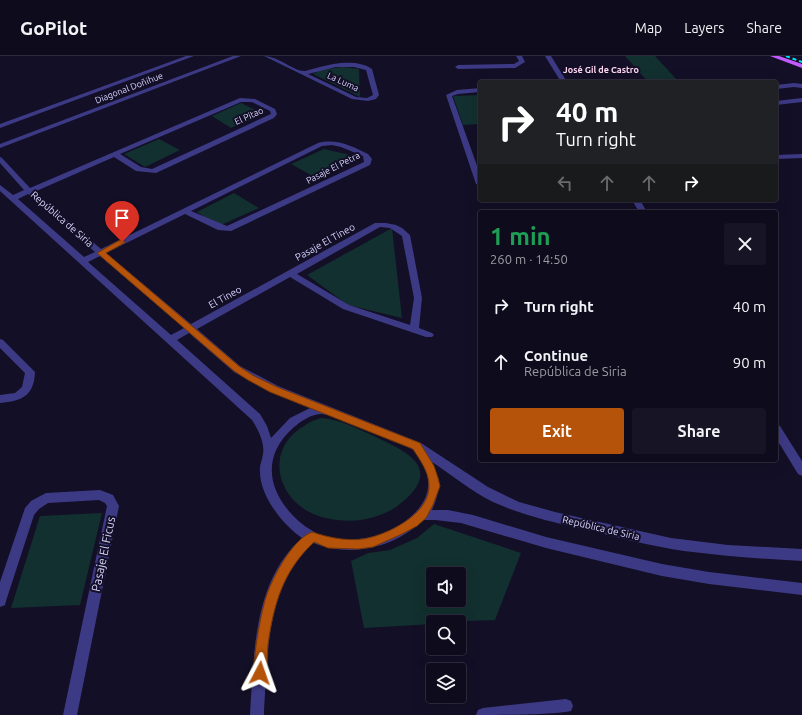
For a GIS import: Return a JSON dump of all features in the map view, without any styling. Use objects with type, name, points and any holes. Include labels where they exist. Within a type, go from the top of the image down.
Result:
[{"type":"main road","points":[[773,56],[802,66]]},
{"type":"street","points":[[0,126],[191,56]]},
{"type":"street","name":"Diagonal Doñihue","points":[[0,146],[238,56]]},
{"type":"street","name":"La Luma","points":[[267,56],[354,98],[363,100],[372,99],[376,95],[369,69],[364,66],[320,68],[304,73]]},
{"type":"street","points":[[458,67],[515,66],[522,62],[519,56]]},
{"type":"street","points":[[548,56],[563,80]]},
{"type":"street","points":[[778,87],[794,85],[802,86]]},
{"type":"street","points":[[478,90],[457,92],[449,95],[478,178]]},
{"type":"street","name":"El Pitao","points":[[13,198],[114,154],[240,100],[254,100],[273,110],[274,114],[272,117],[153,170],[138,169],[114,154]]},
{"type":"street","points":[[778,103],[802,100]]},
{"type":"street","name":"Diagonal Doñihue","points":[[0,141],[27,136]]},
{"type":"street","name":"Pasaje El Petra","points":[[328,142],[335,144],[366,156],[368,159],[367,163],[228,229],[221,228],[186,211],[320,144],[328,142]]},
{"type":"street","points":[[778,157],[802,156]]},
{"type":"street","name":"República de Siria","points":[[0,159],[29,191],[237,369],[251,378],[322,409],[417,446],[486,493],[509,503],[539,513],[683,545],[802,556]]},
{"type":"street","name":"República de Siria","points":[[0,187],[256,417],[262,424],[267,437],[269,456]]},
{"type":"street","points":[[83,261],[186,211]]},
{"type":"street","name":"Pasaje El Tineo","points":[[290,274],[378,225],[390,225],[400,229],[406,235],[417,285],[418,310],[414,329]]},
{"type":"street","name":"El Tineo","points":[[170,340],[290,274]]},
{"type":"street","name":"Pasaje El Tineo","points":[[290,274],[346,307],[429,335]]},
{"type":"street","points":[[0,342],[30,372],[30,380],[27,389],[16,398],[0,399]]},
{"type":"street","points":[[322,409],[302,416],[285,429],[274,442],[265,472],[275,502],[298,529],[328,543],[358,544],[373,542],[398,531],[422,515],[428,505],[434,486],[430,469],[417,446]]},
{"type":"street","points":[[778,432],[802,471]]},
{"type":"street","name":"Pasaje El Ficus","points":[[0,602],[29,512],[35,505],[46,498],[100,495],[109,499],[113,506],[70,715]]},
{"type":"street","points":[[422,515],[432,514],[458,517],[541,541],[619,561],[676,573],[802,589]]},
{"type":"street","points":[[257,715],[262,644],[270,604],[277,584],[296,551],[312,536]]},
{"type":"street","points":[[483,715],[509,714],[566,706]]},
{"type":"green space","points":[[625,56],[655,56],[677,80],[646,80]]},
{"type":"green space","points":[[342,67],[359,69],[360,97],[313,74],[321,70]]},
{"type":"green space","points":[[478,95],[478,124],[463,125],[453,96]]},
{"type":"green space","points":[[241,103],[264,114],[231,128],[212,116]]},
{"type":"green space","points":[[159,139],[180,150],[145,167],[124,154]]},
{"type":"green space","points":[[324,149],[359,157],[318,179],[291,164]]},
{"type":"green space","points":[[234,193],[259,208],[219,226],[197,212]]},
{"type":"green space","points":[[392,228],[402,318],[348,305],[307,275]]},
{"type":"green space","points":[[322,418],[343,423],[376,437],[405,452],[413,459],[418,466],[420,475],[418,484],[410,495],[391,510],[369,519],[350,521],[330,519],[321,517],[304,509],[287,492],[282,481],[280,460],[283,449],[289,439],[298,430],[312,421]]},
{"type":"green space","points":[[102,513],[80,605],[11,608],[40,516]]},
{"type":"green space","points":[[434,524],[521,553],[495,620],[466,621],[466,615],[426,615],[426,624],[364,628],[351,561],[368,553],[390,550],[417,538]]},
{"type":"railway","points":[[786,56],[802,62]]},
{"type":"district","name":"José Gil de Castro","points":[[601,70]]},
{"type":"route","points":[[122,242],[101,253],[237,369],[251,378],[274,389],[417,446],[430,469],[433,478],[434,486],[428,505],[422,515],[398,531],[373,542],[358,544],[328,543],[312,536],[296,551],[277,584],[270,604],[262,644],[260,673]]}]
